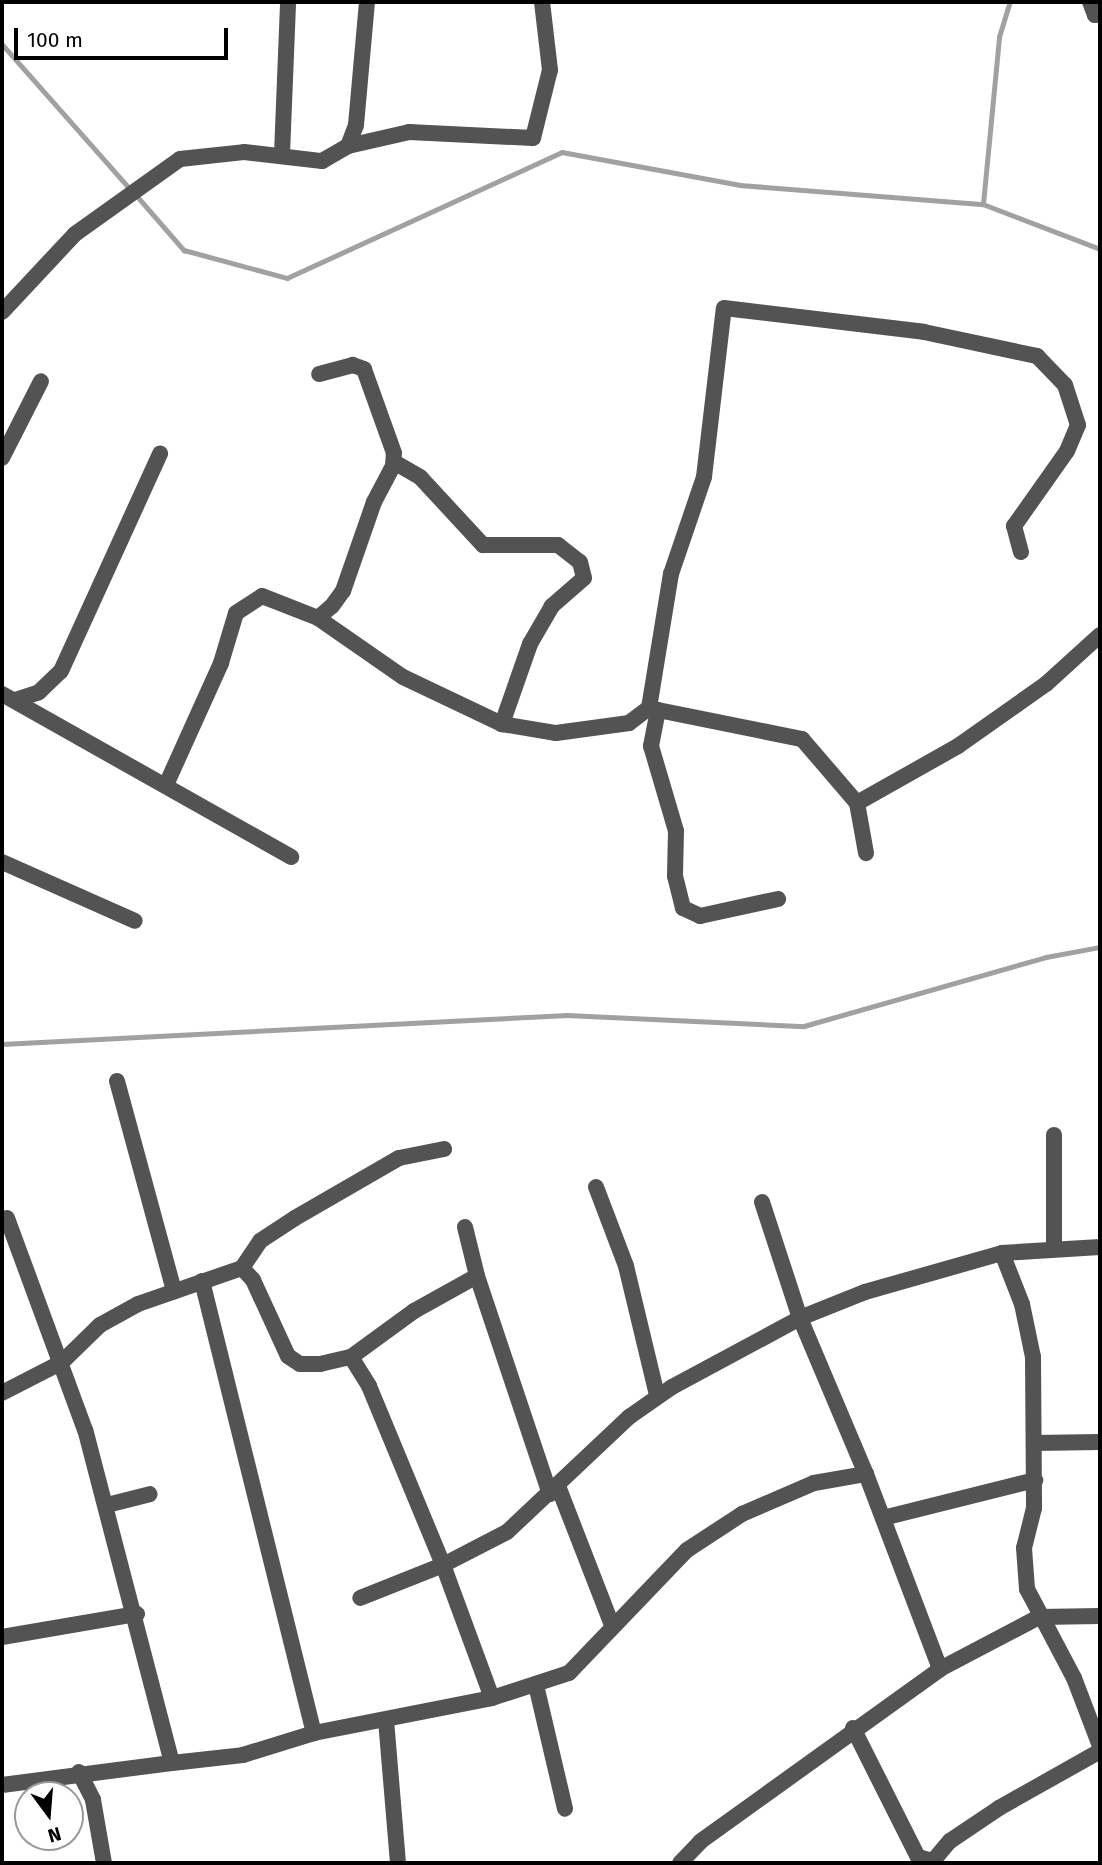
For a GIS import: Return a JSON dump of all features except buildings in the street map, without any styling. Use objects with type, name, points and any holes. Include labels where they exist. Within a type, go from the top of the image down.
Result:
[{"type":"street","points":[[282,154],[288,2]]},
{"type":"street","points":[[348,146],[356,125],[367,2]]},
{"type":"street","points":[[2,312],[75,234],[180,159],[244,152],[282,154],[322,161],[348,146],[409,132],[533,138],[550,70],[541,2]]},
{"type":"street","points":[[1090,2],[1095,15],[1100,11]]},
{"type":"street","points":[[778,899],[700,916],[682,908],[676,876],[676,831],[652,746],[671,574],[704,477],[724,307],[924,332],[1037,356],[1065,385],[1078,425],[1067,451],[1014,526],[1021,552]]},
{"type":"street","points":[[319,374],[353,365],[364,369],[394,462],[420,477],[483,545],[558,545],[580,562],[584,578],[552,606],[530,644],[502,724]]},
{"type":"street","points":[[2,458],[41,381]]},
{"type":"street","points":[[8,697],[38,692],[61,671],[160,454]]},
{"type":"street","points":[[318,618],[343,591],[374,502],[394,462]]},
{"type":"street","points":[[166,785],[221,663],[236,613],[262,596],[318,618],[404,677],[502,724],[556,733],[629,723],[654,709],[802,738],[857,803],[866,853]]},
{"type":"street","points":[[857,803],[958,746],[1046,684],[1100,635]]},
{"type":"street","points":[[8,697],[291,857]]},
{"type":"street","points":[[2,862],[135,921]]},
{"type":"street","points":[[117,1081],[174,1291]]},
{"type":"street","points":[[1054,1135],[1054,1249]]},
{"type":"street","points":[[2,1392],[62,1362],[100,1325],[174,1291],[242,1268],[260,1241],[399,1158],[444,1149]]},
{"type":"street","points":[[596,1187],[626,1266],[657,1395]]},
{"type":"street","points":[[762,1202],[800,1318],[866,1474],[940,1669]]},
{"type":"street","points":[[7,1218],[62,1362],[107,1505],[137,1614],[172,1763]]},
{"type":"street","points":[[465,1227],[477,1276],[554,1490],[612,1625]]},
{"type":"street","points":[[360,1598],[443,1565],[507,1532],[657,1395],[800,1318],[865,1292],[1002,1253],[1100,1247]]},
{"type":"street","points":[[853,1728],[918,1857],[933,1861],[950,1841],[989,1814],[1100,1748],[1074,1678],[1038,1616],[1023,1571],[1035,1480],[1033,1357],[1022,1304],[1002,1253]]},
{"type":"street","points":[[242,1268],[253,1280],[288,1356],[300,1364],[320,1364],[351,1357],[414,1311],[477,1276]]},
{"type":"street","points":[[202,1282],[314,1733]]},
{"type":"street","points":[[351,1357],[369,1386],[443,1565],[492,1698]]},
{"type":"street","points":[[1034,1443],[1100,1442]]},
{"type":"street","points":[[2,1785],[79,1772],[243,1755],[314,1733],[492,1698],[536,1685],[569,1673],[612,1625],[687,1550],[741,1514],[814,1483],[866,1474]]},
{"type":"street","points":[[883,1518],[1035,1480]]},
{"type":"street","points":[[107,1505],[150,1494]]},
{"type":"street","points":[[2,1637],[137,1614]]},
{"type":"street","points":[[680,1863],[701,1841],[853,1728],[940,1669],[1038,1616],[1100,1616]]},
{"type":"street","points":[[536,1685],[565,1810]]},
{"type":"street","points":[[386,1720],[398,1863]]},
{"type":"street","points":[[79,1772],[93,1800],[104,1863]]},
{"type":"waterway","points":[[983,204],[999,37],[1010,2]]},
{"type":"waterway","points":[[2,44],[131,190]]},
{"type":"waterway","points":[[137,196],[184,250],[287,278],[562,152],[740,185],[983,204],[1100,249]]},
{"type":"waterway","points":[[2,1044],[567,1015],[804,1026],[1046,957],[1100,947]]}]
